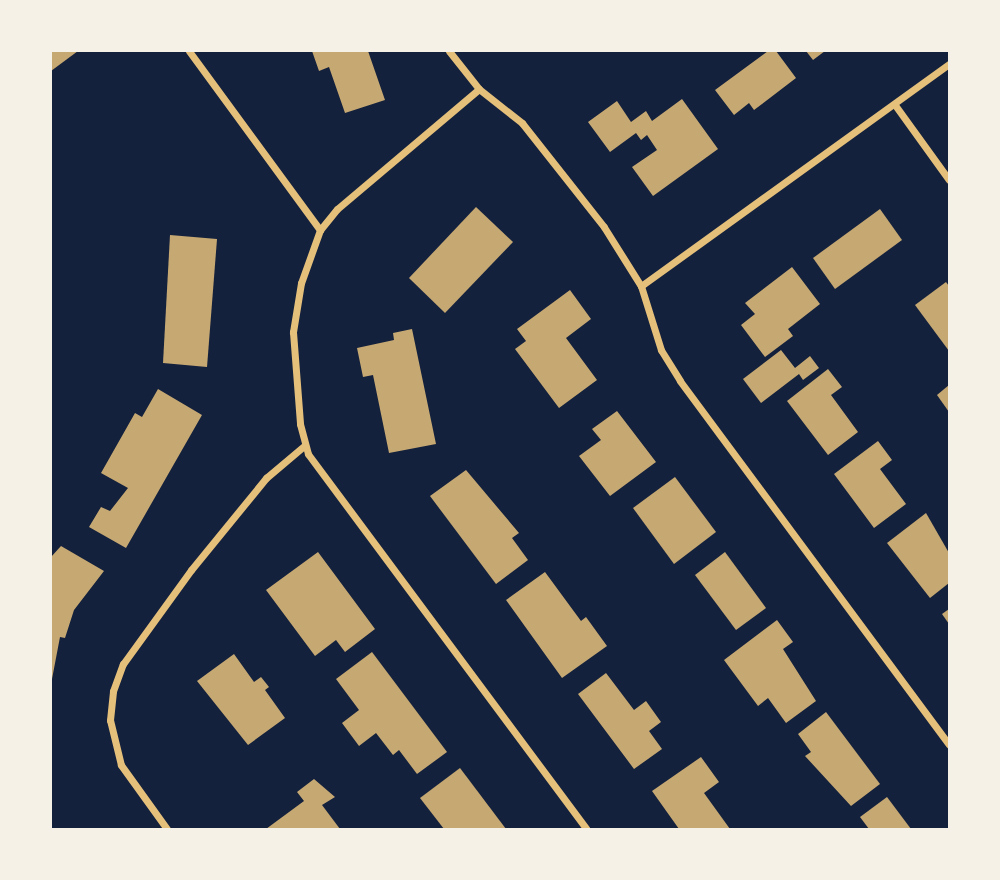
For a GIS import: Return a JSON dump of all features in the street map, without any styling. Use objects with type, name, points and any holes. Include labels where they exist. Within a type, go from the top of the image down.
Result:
[{"type":"street","points":[[189,51],[320,230]]},
{"type":"street","points":[[449,51],[479,89],[522,123],[563,172],[641,286],[661,350],[680,381],[949,744]]},
{"type":"street","points":[[641,286],[949,65]]},
{"type":"street","points":[[479,89],[337,209],[320,230],[301,283],[293,332],[293,376],[305,445],[587,829]]},
{"type":"street","points":[[895,105],[949,180]]},
{"type":"street","points":[[167,829],[121,765],[110,720],[113,691],[123,664],[191,570],[266,478],[305,445]]},
{"type":"building","points":[[51,51],[78,51],[51,71]]},
{"type":"building","points":[[312,51],[368,51],[385,100],[345,113],[329,67],[319,71]]},
{"type":"building","points":[[768,51],[776,51],[796,78],[754,110],[749,103],[734,115],[715,90]]},
{"type":"building","points":[[806,51],[825,51],[813,60]]},
{"type":"building","points":[[682,99],[718,149],[653,196],[632,167],[657,150],[647,135],[641,140],[636,133],[610,152],[588,122],[617,101],[631,122],[646,111],[652,121]]},
{"type":"building","points":[[476,207],[513,242],[445,313],[409,278]]},
{"type":"building","points":[[880,209],[902,240],[835,289],[813,258]]},
{"type":"building","points":[[170,235],[217,239],[207,367],[163,363]]},
{"type":"building","points":[[792,267],[820,304],[788,329],[793,336],[765,357],[741,325],[755,314],[745,303]]},
{"type":"building","points":[[946,282],[949,286],[949,351],[915,305]]},
{"type":"building","points":[[570,290],[591,319],[566,338],[597,380],[559,408],[515,349],[526,341],[517,329]]},
{"type":"building","points":[[412,329],[436,444],[389,453],[373,375],[363,377],[357,348],[394,340],[393,333]]},
{"type":"building","points":[[781,350],[795,368],[810,356],[819,368],[803,380],[799,374],[761,403],[743,379]]},
{"type":"building","points":[[828,369],[842,387],[831,395],[858,432],[828,455],[787,401]]},
{"type":"building","points":[[949,385],[949,412],[937,395]]},
{"type":"building","points":[[158,389],[202,415],[126,548],[89,527],[101,507],[110,511],[128,488],[101,473],[135,413],[142,417]]},
{"type":"building","points":[[617,411],[656,462],[610,496],[579,456],[601,440],[592,429]]},
{"type":"building","points":[[878,441],[892,460],[880,469],[906,504],[874,528],[834,474]]},
{"type":"building","points":[[466,470],[519,533],[512,538],[528,560],[496,584],[430,496]]},
{"type":"building","points":[[675,477],[716,532],[674,564],[633,508]]},
{"type":"building","points":[[926,513],[949,553],[949,583],[930,598],[887,543]]},
{"type":"building","points":[[61,546],[104,571],[74,610],[65,638],[60,637],[52,679],[51,557]]},
{"type":"building","points":[[318,552],[375,629],[345,652],[336,640],[315,656],[266,590]]},
{"type":"building","points":[[725,552],[766,608],[736,630],[695,575]]},
{"type":"building","points":[[545,572],[581,621],[586,617],[607,646],[562,678],[506,600]]},
{"type":"building","points":[[949,609],[949,624],[942,614]]},
{"type":"building","points":[[777,620],[793,642],[783,649],[816,701],[786,723],[768,698],[758,706],[724,660]]},
{"type":"building","points":[[372,652],[447,752],[417,774],[399,750],[393,755],[376,733],[359,746],[342,723],[359,710],[336,679]]},
{"type":"building","points":[[234,654],[254,682],[261,677],[269,687],[265,690],[285,718],[248,745],[197,681]]},
{"type":"building","points":[[606,673],[634,710],[646,701],[661,722],[649,731],[662,749],[634,769],[578,694]]},
{"type":"building","points":[[826,712],[880,784],[851,806],[805,756],[811,752],[798,734]]},
{"type":"building","points":[[701,757],[719,782],[704,793],[730,829],[679,829],[652,791]]},
{"type":"building","points":[[460,768],[506,829],[444,829],[420,798]]},
{"type":"building","points":[[314,779],[335,797],[322,805],[340,829],[266,829],[304,801],[297,792]]},
{"type":"building","points":[[887,797],[911,829],[869,829],[860,817]]}]
